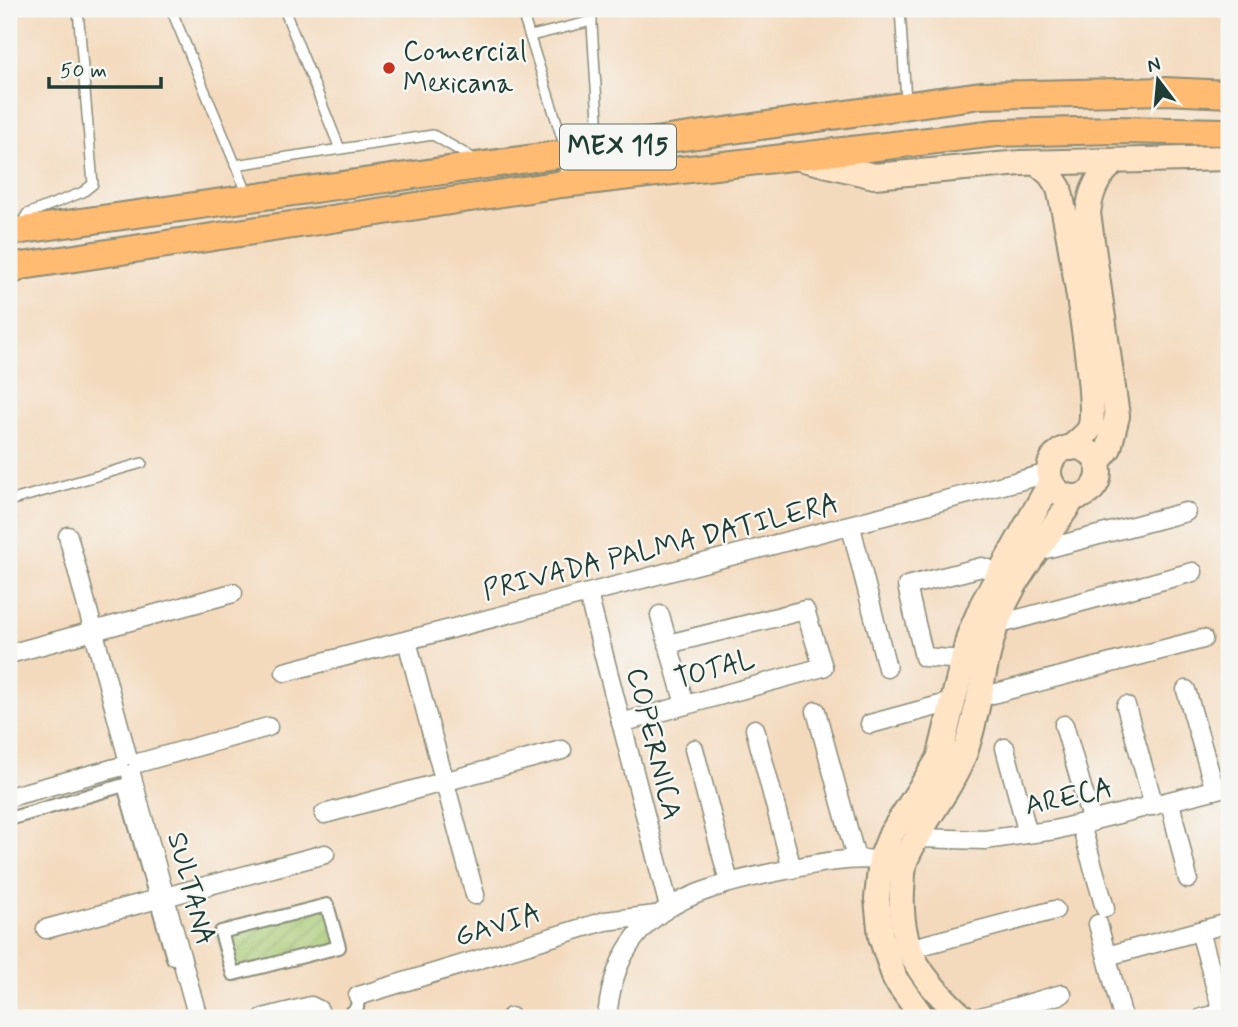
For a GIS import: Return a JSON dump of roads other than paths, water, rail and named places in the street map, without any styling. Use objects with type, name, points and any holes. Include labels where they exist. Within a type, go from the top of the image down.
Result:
[{"type":"main road","name":"MEX 115","points":[[13,232],[981,95],[1165,91],[1229,94]]},
{"type":"main road","name":"MEX 115","points":[[12,268],[562,184],[996,134],[1116,130],[1229,132]]},
{"type":"main road","points":[[795,158],[874,176],[1037,163],[1229,158]]},
{"type":"main road","points":[[1097,463],[1109,448],[1116,416],[1088,213],[1091,192],[1100,174],[1115,160]]},
{"type":"main road","points":[[923,1018],[895,979],[881,937],[877,899],[880,860],[891,834],[939,760],[969,636],[998,572],[1050,478],[1055,456],[1071,448],[1090,428],[1091,408],[1085,348],[1059,188],[1050,174],[1037,163]]},
{"type":"main road","points":[[880,860],[917,838],[964,755],[981,696],[996,625],[1012,587],[1074,497],[1089,492],[1098,479],[1097,463],[1087,451],[1071,448]]},
{"type":"main road","points":[[1050,478],[1061,493],[1074,497]]},
{"type":"main road","points":[[880,860],[901,914],[917,970],[934,991],[964,1018]]},
{"type":"street","name":"PRIVADA PALMA DATILERA","points":[[285,672],[1050,478]]},
{"type":"street","points":[[1034,552],[1185,512]]},
{"type":"street","points":[[851,527],[887,668]]},
{"type":"street","name":"SULTANA","points":[[68,536],[129,765],[161,898],[198,1018]]},
{"type":"street","points":[[964,660],[924,657],[907,586],[982,567],[998,572]]},
{"type":"street","points":[[996,625],[1193,572]]},
{"type":"street","points":[[9,654],[233,593]]},
{"type":"street","name":"COPERNICA","points":[[588,594],[621,723],[662,911]]},
{"type":"street","name":"TOTAL","points":[[621,723],[829,670],[805,610],[668,644]]},
{"type":"street","points":[[660,615],[685,705]]},
{"type":"street","points":[[981,696],[1203,639]]},
{"type":"street","points":[[407,640],[475,895]]},
{"type":"street","points":[[1186,690],[1222,788]]},
{"type":"street","points":[[870,723],[955,701]]},
{"type":"street","points":[[1126,706],[1188,879]]},
{"type":"street","points":[[607,1018],[614,979],[624,956],[637,933],[662,911],[699,891],[729,882],[843,858],[880,860],[816,711]]},
{"type":"street","points":[[1064,725],[1087,823],[1107,956],[1123,1018]]},
{"type":"street","points":[[9,797],[268,727]]},
{"type":"street","points":[[755,729],[792,869]]},
{"type":"street","points":[[1005,748],[1028,834]]},
{"type":"street","points":[[694,749],[729,882]]},
{"type":"street","points":[[324,814],[562,750]]},
{"type":"street","points":[[9,819],[124,785],[161,898],[190,1018]]},
{"type":"street","name":"ARECA","points":[[917,838],[985,840],[1028,834],[1087,823],[1222,788]]},
{"type":"street","points":[[46,929],[325,854]]},
{"type":"street","points":[[327,905],[339,947],[233,974],[222,935],[221,932],[327,905]]},
{"type":"street","points":[[909,949],[1055,910]]},
{"type":"street","name":"GAVIA","points":[[358,996],[605,921],[662,911]]},
{"type":"street","points":[[1107,956],[1229,923]]},
{"type":"street","points":[[1200,931],[1223,1016],[1202,1018]]},
{"type":"street","points":[[977,1018],[1062,995]]},
{"type":"street","points":[[346,1018],[357,1008],[358,996]]},
{"type":"street","points":[[263,1018],[311,1006],[325,1014]]},
{"type":"lane","points":[[171,9],[250,199]]},
{"type":"lane","points":[[284,9],[340,149]]},
{"type":"lane","points":[[521,9],[567,154],[562,184]]},
{"type":"lane","points":[[591,9],[600,150],[607,179]]},
{"type":"lane","points":[[900,9],[906,106]]},
{"type":"lane","points":[[13,232],[27,214],[83,192],[93,184],[78,10]]},
{"type":"lane","points":[[531,36],[592,21]]},
{"type":"lane","points":[[235,165],[433,135],[485,165]]},
{"type":"lane","points":[[9,501],[142,463]]},
{"type":"place","name":"Comercial Mexicana","points":[[389,68]]}]
